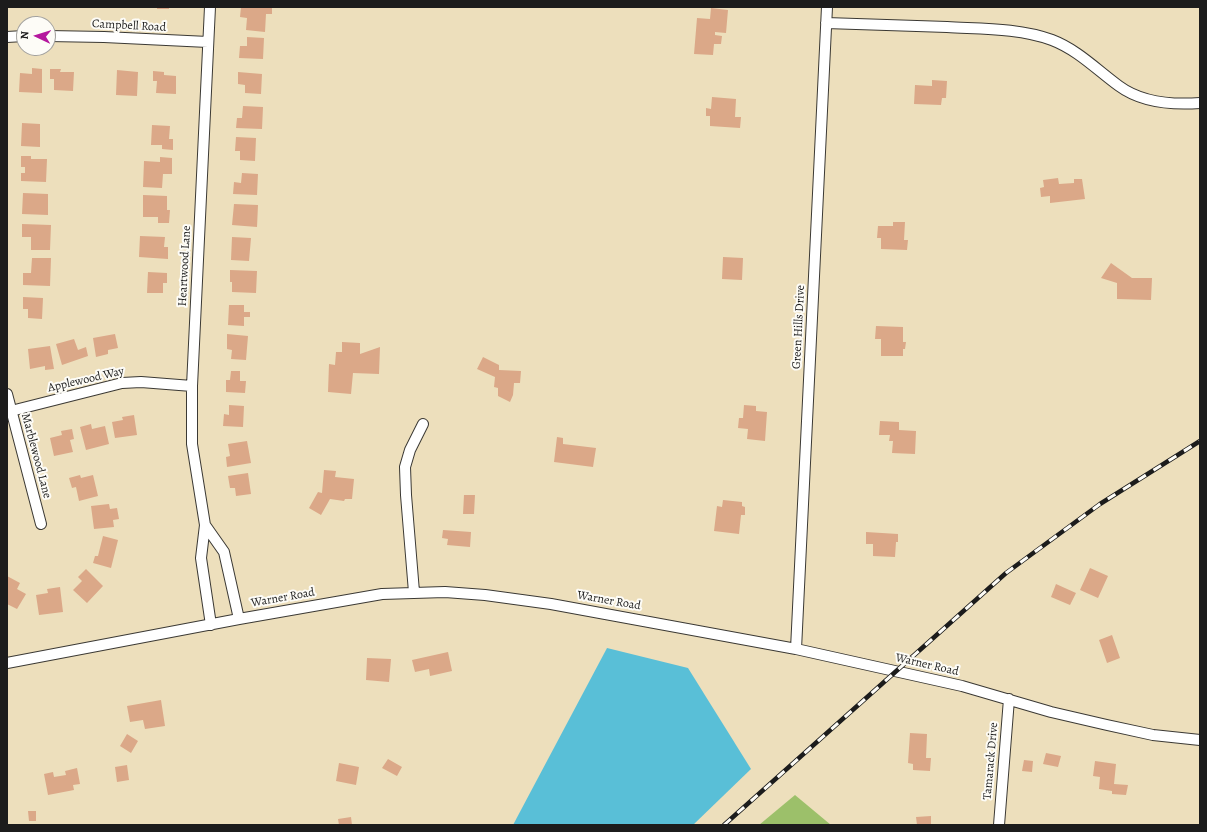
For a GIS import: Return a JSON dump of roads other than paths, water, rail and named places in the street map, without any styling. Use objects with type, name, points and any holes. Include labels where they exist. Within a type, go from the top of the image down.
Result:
[{"type":"street","name":"Heartwood Lane","points":[[210,7],[192,386],[192,444],[206,525],[200,558],[211,624]]},
{"type":"street","name":"Green Hills Drive","points":[[796,648],[827,7]]},
{"type":"street","points":[[826,23],[989,29],[1026,33],[1052,40],[1077,52],[1120,88],[1141,98],[1155,102],[1178,104],[1200,103]]},
{"type":"street","name":"Campbell Road","points":[[56,36],[208,42]]},
{"type":"street","name":"Applewood Way","points":[[11,411],[122,383],[141,382],[192,386]]},
{"type":"street","name":"Marblewood Lane","points":[[7,394],[41,524]]},
{"type":"street","points":[[414,592],[405,467],[410,450],[423,424]]},
{"type":"street","name":"Heartwood Lane","points":[[206,525],[224,552],[239,619]]},
{"type":"street","name":"Warner Road","points":[[7,663],[211,624],[382,594],[445,592],[485,595],[551,604],[796,648],[962,686],[1052,712],[1107,725],[1153,735],[1200,740]]},
{"type":"street","name":"Tamarack Drive","points":[[999,825],[1009,699]]},
{"type":"water","points":[[607,648],[688,668],[751,769],[693,825],[513,825]]},
{"type":"railway","points":[[724,825],[1006,573],[1100,504],[1200,441]]}]
